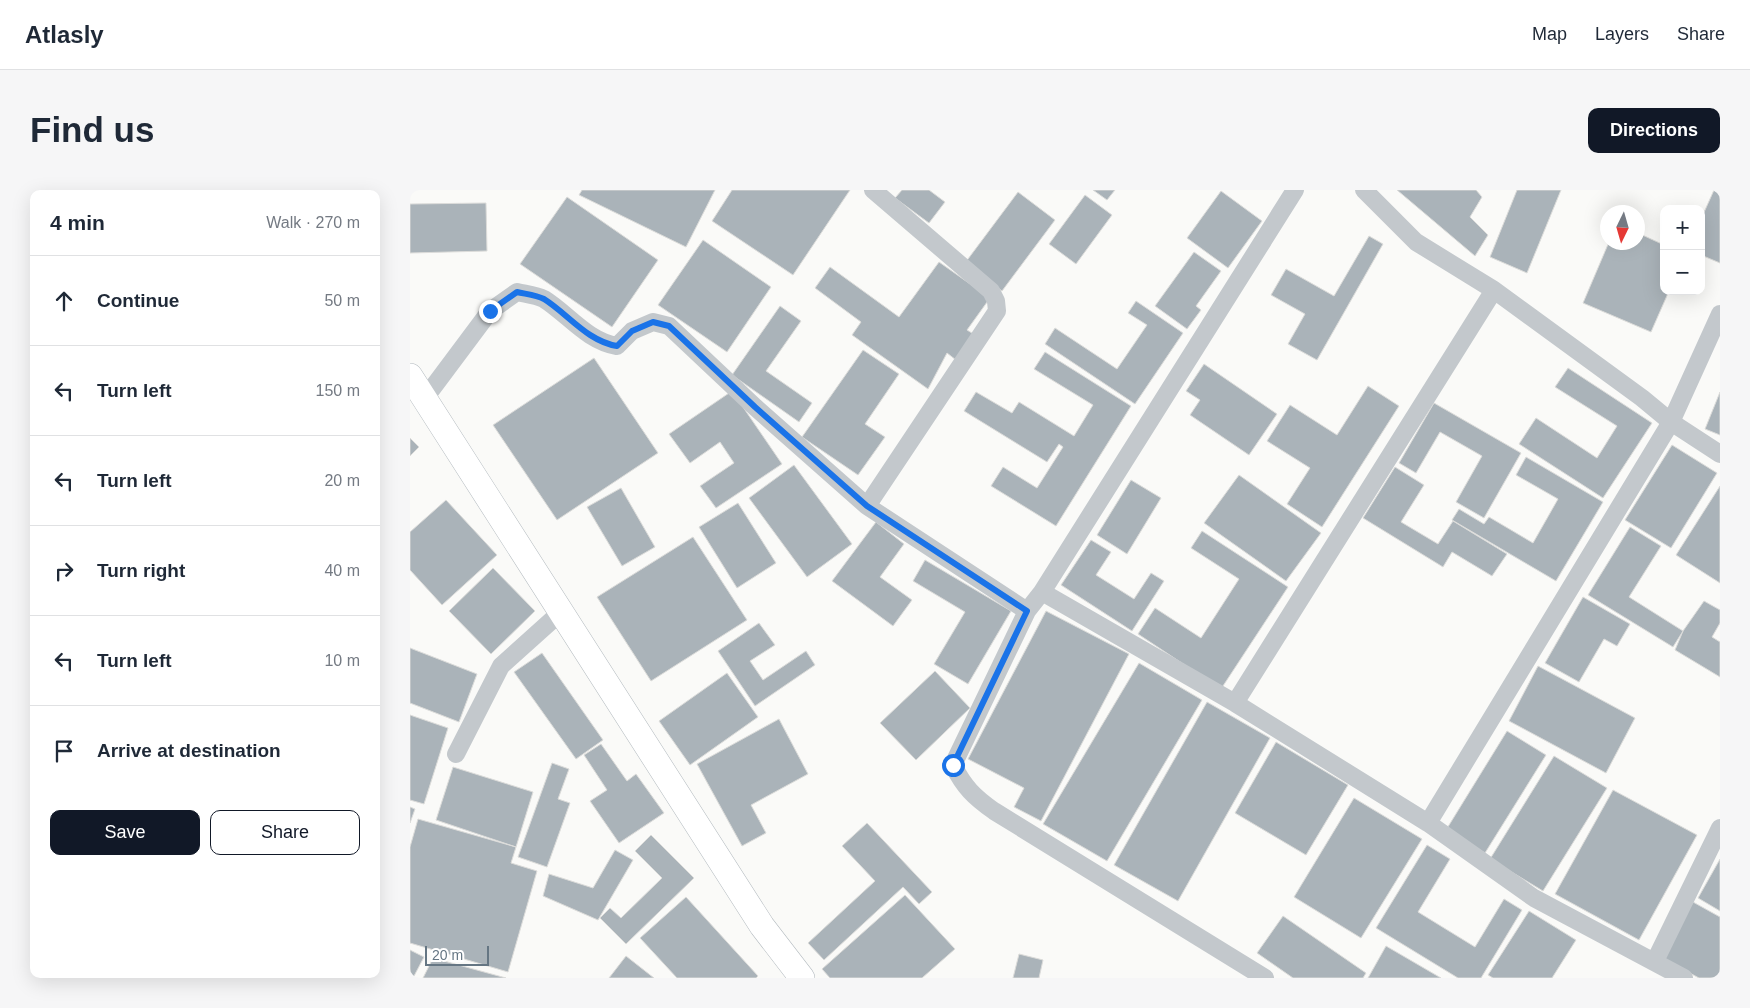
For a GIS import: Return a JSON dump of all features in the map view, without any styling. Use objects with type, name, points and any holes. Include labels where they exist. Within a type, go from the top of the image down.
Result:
[{"type":"main road","points":[[410,376],[762,926],[802,978]]},
{"type":"street","points":[[867,506],[997,311],[996,301],[991,291],[873,190]]},
{"type":"street","points":[[1265,978],[994,811],[972,795],[953,765],[1027,611],[1042,592],[1295,190]]},
{"type":"street","points":[[1364,190],[1416,242],[1494,290],[1642,398],[1671,422],[1720,454]]},
{"type":"street","points":[[1235,703],[1494,290]]},
{"type":"street","points":[[424,398],[490,311],[517,292],[542,298],[586,332],[605,344],[617,346],[632,331],[653,322],[669,326],[755,407],[867,506],[1027,611]]},
{"type":"street","points":[[1428,823],[1671,422],[1720,314]]},
{"type":"street","points":[[1042,592],[1235,703],[1428,823],[1534,898],[1684,978]]},
{"type":"street","points":[[456,754],[501,666],[561,612]]},
{"type":"street","points":[[1655,961],[1720,828]]},
{"type":"building","points":[[582,190],[715,190],[686,247],[579,195]]},
{"type":"building","points":[[732,190],[850,190],[793,275],[712,221]]},
{"type":"building","points":[[902,190],[929,190],[945,202],[929,223],[895,198]]},
{"type":"building","points":[[1093,190],[1115,190],[1107,200]]},
{"type":"building","points":[[1397,190],[1476,190],[1482,197],[1470,217],[1488,235],[1475,256]]},
{"type":"building","points":[[1517,190],[1561,190],[1527,273],[1490,257]]},
{"type":"building","points":[[1714,190],[1720,190],[1720,263],[1705,257],[1705,210]]},
{"type":"building","points":[[1221,191],[1262,221],[1228,268],[1187,238]]},
{"type":"building","points":[[1018,192],[1055,220],[1002,291],[965,263]]},
{"type":"building","points":[[1085,195],[1112,215],[1076,264],[1049,244]]},
{"type":"building","points":[[567,197],[658,260],[612,327],[520,264]]},
{"type":"building","points":[[486,203],[487,251],[410,253],[410,204]]},
{"type":"building","points":[[1369,236],[1383,244],[1317,360],[1288,344],[1305,314],[1271,295],[1286,269],[1334,296]]},
{"type":"building","points":[[1645,236],[1660,243],[1660,295],[1667,295],[1651,332],[1583,303],[1606,250],[1645,250]]},
{"type":"building","points":[[703,240],[771,287],[727,352],[658,305]]},
{"type":"building","points":[[1194,252],[1221,271],[1196,306],[1201,310],[1187,329],[1155,306]]},
{"type":"building","points":[[939,262],[990,298],[967,330],[975,335],[956,360],[947,353],[928,389],[852,335],[861,322],[815,288],[830,267],[899,317]]},
{"type":"building","points":[[1136,301],[1183,333],[1135,404],[1045,344],[1055,328],[1117,369],[1147,325],[1128,313]]},
{"type":"building","points":[[780,306],[801,321],[766,371],[812,403],[799,422],[732,375]]},
{"type":"building","points":[[863,350],[899,374],[865,424],[885,437],[858,475],[802,437]]},
{"type":"building","points":[[1045,352],[1131,406],[1056,526],[991,486],[1003,467],[1037,488],[1063,447],[1059,444],[1047,462],[964,411],[976,392],[1012,413],[1019,402],[1074,436],[1093,405],[1034,369]]},
{"type":"building","points":[[594,358],[658,453],[557,520],[493,425]]},
{"type":"building","points":[[1204,364],[1277,414],[1249,455],[1190,415],[1200,400],[1186,391]]},
{"type":"building","points":[[1568,368],[1652,423],[1603,498],[1519,444],[1536,418],[1597,458],[1617,426],[1555,387]]},
{"type":"building","points":[[1368,386],[1399,406],[1322,527],[1287,504],[1310,468],[1267,441],[1290,405],[1337,435]]},
{"type":"building","points":[[732,391],[782,464],[716,508],[700,486],[734,463],[720,442],[690,463],[669,434]]},
{"type":"building","points":[[1720,392],[1720,435],[1705,429]]},
{"type":"building","points":[[1434,403],[1521,453],[1484,518],[1456,502],[1482,456],[1440,432],[1416,473],[1399,463]]},
{"type":"building","points":[[410,438],[419,447],[410,456]]},
{"type":"building","points":[[1672,445],[1717,473],[1671,548],[1625,520]]},
{"type":"building","points":[[1526,457],[1603,502],[1556,581],[1452,520],[1459,509],[1484,524],[1489,517],[1533,543],[1558,499],[1516,475]]},
{"type":"building","points":[[794,465],[852,544],[807,577],[749,498]]},
{"type":"building","points":[[1395,467],[1424,485],[1401,522],[1438,544],[1453,521],[1507,554],[1492,576],[1452,552],[1443,567],[1363,518]]},
{"type":"building","points":[[1239,475],[1321,533],[1286,581],[1204,523]]},
{"type":"building","points":[[1131,480],[1161,498],[1127,554],[1097,535]]},
{"type":"building","points":[[1720,486],[1720,583],[1676,555]]},
{"type":"building","points":[[621,488],[655,547],[622,566],[587,507]]},
{"type":"building","points":[[446,500],[497,555],[442,605],[410,570],[410,532]]},
{"type":"building","points":[[738,503],[776,563],[737,588],[699,527]]},
{"type":"building","points":[[876,522],[904,544],[880,577],[912,600],[893,626],[832,581]]},
{"type":"building","points":[[1630,527],[1661,546],[1629,597],[1683,631],[1673,647],[1588,595]]},
{"type":"building","points":[[1202,531],[1288,587],[1221,689],[1138,634],[1155,608],[1201,638],[1239,579],[1191,548]]},
{"type":"building","points":[[693,537],[747,620],[651,681],[597,597]]},
{"type":"building","points":[[1091,540],[1111,552],[1096,575],[1134,599],[1151,573],[1164,581],[1132,631],[1061,585]]},
{"type":"building","points":[[925,560],[1011,611],[968,684],[934,664],[965,612],[913,581]]},
{"type":"building","points":[[493,568],[535,611],[491,654],[449,611]]},
{"type":"building","points":[[1583,597],[1630,624],[1617,646],[1604,639],[1579,682],[1545,663]]},
{"type":"building","points":[[1704,601],[1720,610],[1720,623],[1712,637],[1720,642],[1720,677],[1675,650],[1683,631]]},
{"type":"building","points":[[1046,611],[1129,654],[1041,821],[1014,807],[1024,788],[968,759]]},
{"type":"building","points":[[759,623],[775,645],[750,661],[763,680],[806,651],[815,665],[755,706],[718,651]]},
{"type":"building","points":[[410,648],[477,674],[459,722],[410,703]]},
{"type":"building","points":[[542,653],[603,740],[576,759],[514,672]]},
{"type":"building","points":[[1139,663],[1202,700],[1107,861],[1043,824]]},
{"type":"building","points":[[1538,666],[1635,718],[1606,773],[1509,721]]},
{"type":"building","points":[[935,671],[970,708],[916,760],[880,723]]},
{"type":"building","points":[[727,673],[758,717],[690,765],[659,721]]},
{"type":"building","points":[[1207,702],[1270,738],[1178,901],[1114,865]]},
{"type":"building","points":[[410,715],[448,728],[424,804],[410,800]]},
{"type":"building","points":[[779,719],[808,774],[751,805],[766,833],[742,846],[697,764]]},
{"type":"building","points":[[1507,731],[1546,755],[1485,853],[1446,830]]},
{"type":"building","points":[[1276,742],[1348,785],[1306,855],[1235,813]]},
{"type":"building","points":[[601,744],[627,781],[636,774],[664,813],[619,843],[590,801],[607,790],[584,755]]},
{"type":"building","points":[[1554,756],[1607,788],[1543,891],[1490,859]]},
{"type":"building","points":[[552,763],[569,769],[558,799],[570,803],[547,867],[518,857]]},
{"type":"building","points":[[453,767],[533,792],[516,847],[436,820]]},
{"type":"building","points":[[1613,790],[1697,835],[1639,940],[1555,894]]},
{"type":"building","points":[[1354,798],[1422,839],[1361,938],[1294,897]]},
{"type":"building","points":[[410,807],[415,809],[410,823]]},
{"type":"building","points":[[418,819],[516,847],[511,863],[537,871],[508,972],[410,943],[410,847]]},
{"type":"building","points":[[867,823],[932,892],[919,904],[903,887],[824,960],[808,943],[875,881],[842,846]]},
{"type":"building","points":[[651,835],[694,878],[626,944],[600,918],[610,908],[621,918],[662,878],[635,851]]},
{"type":"building","points":[[1427,845],[1450,859],[1418,912],[1475,947],[1504,899],[1522,910],[1481,978],[1458,978],[1376,928]]},
{"type":"building","points":[[615,850],[633,860],[598,920],[543,896],[549,874],[593,888]]},
{"type":"building","points":[[1720,859],[1720,911],[1698,898]]},
{"type":"building","points":[[905,895],[955,949],[922,978],[830,978],[822,969]]},
{"type":"building","points":[[686,897],[758,976],[756,978],[677,978],[640,938]]},
{"type":"building","points":[[1693,902],[1720,917],[1720,978],[1699,978],[1662,958]]},
{"type":"building","points":[[1529,911],[1576,940],[1552,978],[1493,978],[1488,975]]},
{"type":"building","points":[[1283,916],[1366,973],[1363,978],[1293,978],[1257,953]]},
{"type":"building","points":[[1386,946],[1441,978],[1368,978]]},
{"type":"building","points":[[410,950],[424,957],[413,978],[410,978]]},
{"type":"building","points":[[1019,954],[1043,960],[1039,978],[1013,978]]},
{"type":"building","points":[[626,956],[654,978],[609,978]]},
{"type":"building","points":[[433,958],[506,978],[423,978]]},
{"type":"route","points":[[490,311],[517,292],[542,298],[586,332],[605,344],[617,346],[632,331],[653,322],[669,326],[755,407],[867,506],[1027,611],[953,765]]}]
